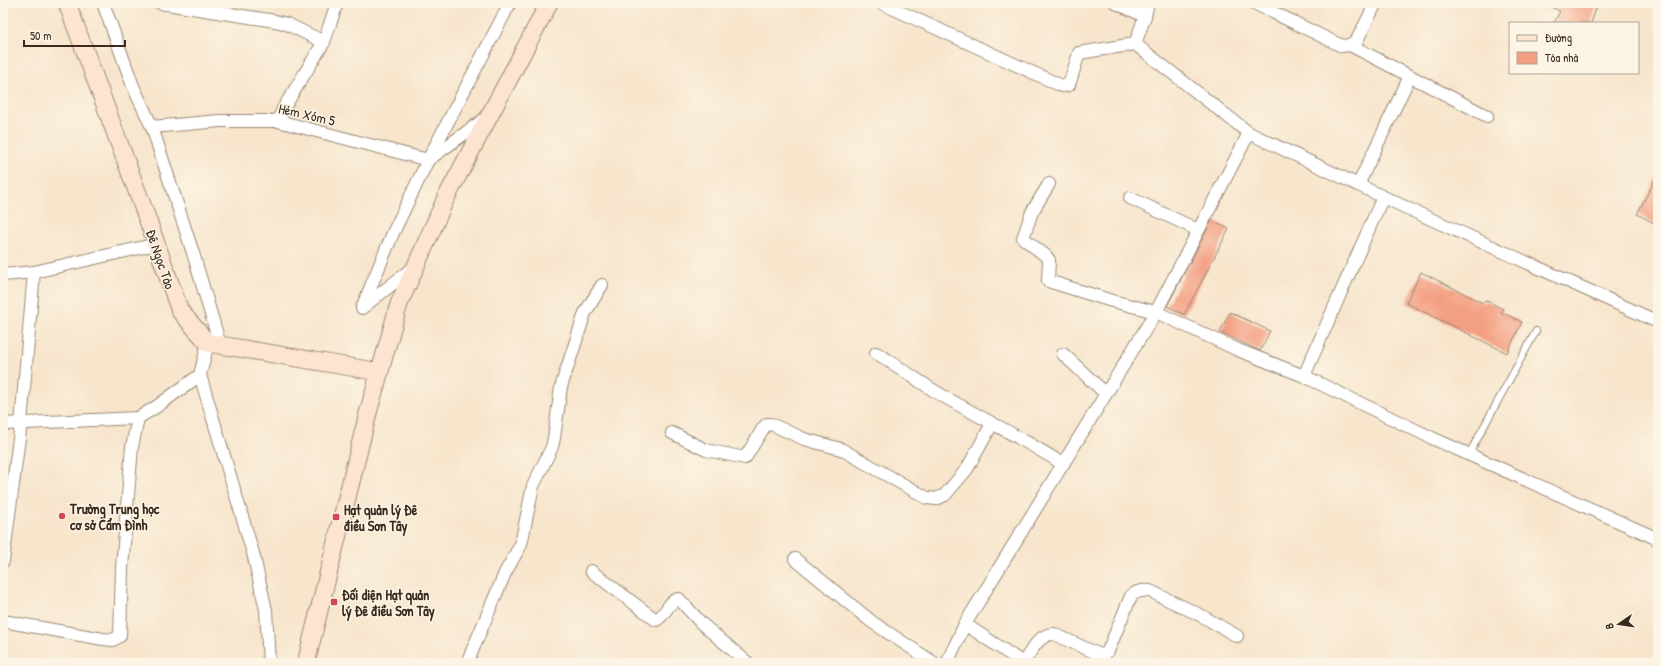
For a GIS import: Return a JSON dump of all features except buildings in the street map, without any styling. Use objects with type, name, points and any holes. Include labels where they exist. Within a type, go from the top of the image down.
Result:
[{"type":"main road","name":"Đê Ngọc Tảo","points":[[67,3],[157,244],[180,311],[214,344]]},
{"type":"main road","points":[[306,663],[380,372],[399,304],[446,198],[549,3]]},
{"type":"main road","points":[[214,344],[380,372]]},
{"type":"street","points":[[3,424],[138,418],[156,407],[200,375],[214,344],[193,253],[152,127],[133,86],[103,3]]},
{"type":"street","points":[[160,3],[288,24],[324,42]]},
{"type":"street","points":[[278,121],[283,109],[324,42],[337,3]]},
{"type":"street","points":[[415,267],[362,308],[393,233],[428,160],[510,3]]},
{"type":"street","points":[[881,3],[1062,86],[1069,85],[1079,53],[1135,44],[1249,133],[1383,197],[1658,322]]},
{"type":"street","points":[[1116,3],[1145,16]]},
{"type":"street","points":[[1135,44],[1148,3]]},
{"type":"street","points":[[1254,3],[1342,46],[1350,45],[1357,40],[1376,3]]},
{"type":"street","points":[[1350,45],[1486,116]]},
{"type":"street","points":[[1358,185],[1410,76]]},
{"type":"street","points":[[428,160],[489,117]]},
{"type":"street","name":"Hẻm Xóm 5","points":[[152,127],[220,121],[278,121],[428,160]]},
{"type":"street","points":[[947,663],[965,624],[1156,312],[1249,133]]},
{"type":"street","points":[[1049,184],[1029,218],[1023,238],[1049,260],[1048,281],[1112,301],[1156,312],[1238,350],[1304,376],[1469,454],[1658,539]]},
{"type":"street","points":[[1304,376],[1383,197]]},
{"type":"street","points":[[1130,198],[1198,230]]},
{"type":"street","points":[[3,275],[34,272],[157,244]]},
{"type":"street","points":[[3,562],[21,424],[34,272]]},
{"type":"street","points":[[467,663],[505,573],[521,544],[533,486],[554,438],[561,387],[585,313],[602,285]]},
{"type":"street","points":[[876,353],[923,384],[992,424],[1038,448],[1063,464]]},
{"type":"street","points":[[1063,354],[1106,394]]},
{"type":"street","points":[[200,375],[253,553],[266,610],[269,663]]},
{"type":"street","points":[[3,621],[103,639],[113,640],[120,636],[122,568],[132,447],[138,418]]},
{"type":"street","points":[[672,433],[706,450],[745,458],[764,427],[767,424],[771,424],[804,439],[841,449],[927,498],[936,499],[945,495],[967,469],[992,424]]},
{"type":"street","points":[[795,559],[872,622],[934,663]]},
{"type":"street","points":[[592,571],[656,620],[660,618],[672,602],[679,600],[702,624],[748,663]]},
{"type":"street","points":[[965,624],[1023,663],[1042,637],[1048,634],[1054,634],[1098,654],[1104,655],[1108,651],[1132,596],[1138,591],[1146,590],[1202,616],[1236,636]]},
{"type":"lane","points":[[1469,454],[1536,331]]},
{"type":"place","name":"Trường Trung học cơ sở Cẩm Đình","points":[[62,516]]},
{"type":"place","name":"Hạt quản lý Đê điều Sơn Tây","points":[[336,517]]},
{"type":"place","name":"Đối diện Hạt quản lý Đê điều Sơn Tây","points":[[334,602]]}]
